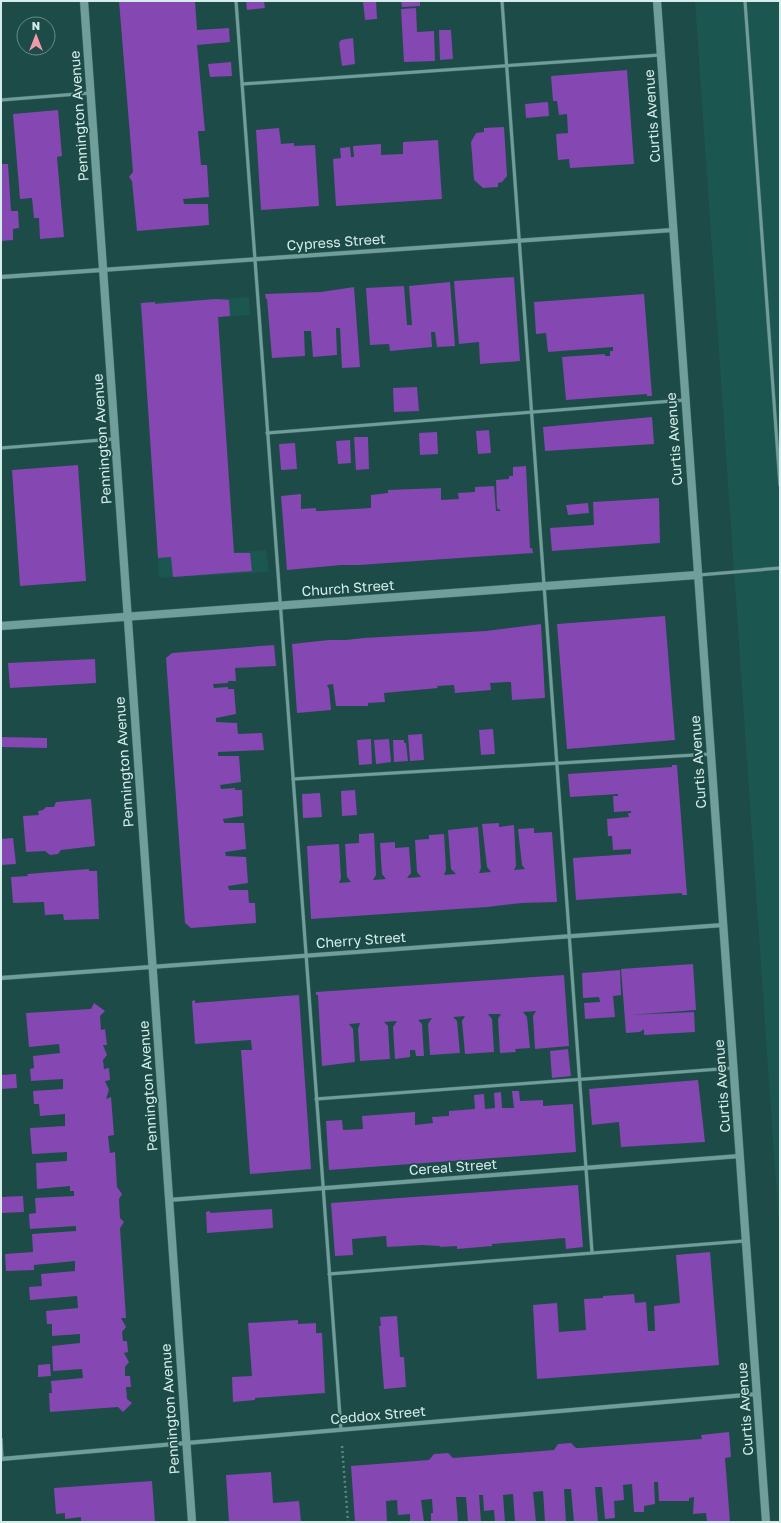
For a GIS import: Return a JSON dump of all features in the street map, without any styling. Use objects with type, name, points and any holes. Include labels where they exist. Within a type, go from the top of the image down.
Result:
[{"type":"main road","name":"Pennington Avenue","points":[[84,1],[192,1522]]},
{"type":"main road","name":"Curtis Avenue","points":[[657,1],[766,1522]]},
{"type":"main road","name":"Church Street","points":[[1,626],[697,575]]},
{"type":"street","name":"Cypress Street","points":[[1,277],[673,230]]},
{"type":"street","name":"Cherry Street","points":[[1,978],[723,925]]},
{"type":"street","name":"Cereal Street","points":[[169,1200],[740,1156]]},
{"type":"street","name":"Ceddox Street","points":[[2,1459],[757,1394]]},
{"type":"lane","points":[[236,1],[341,1430]]},
{"type":"lane","points":[[502,1],[592,1252]]},
{"type":"lane","points":[[745,1],[780,485]]},
{"type":"lane","points":[[242,84],[660,55]]},
{"type":"lane","points":[[1,100],[90,93]]},
{"type":"lane","points":[[267,433],[685,400]]},
{"type":"lane","points":[[1,448],[115,439]]},
{"type":"lane","points":[[697,575],[780,568]]},
{"type":"lane","points":[[293,778],[711,754]]},
{"type":"lane","points":[[316,1099],[733,1068]]},
{"type":"lane","points":[[329,1274],[746,1240]]},
{"type":"lane","points":[[1,1439],[2,1459]]},
{"type":"path","points":[[341,1430],[348,1522]]},
{"type":"shaded area","points":[[695,1],[780,1],[780,1243]]},
{"type":"shaded area","points":[[249,297],[250,315],[142,322],[140,303]]},
{"type":"shaded area","points":[[266,550],[269,572],[159,578],[158,558]]},
{"type":"building","points":[[119,1],[195,1],[197,30],[229,28],[230,42],[197,45],[205,131],[198,131],[201,165],[207,165],[209,197],[183,199],[184,204],[208,204],[209,225],[137,231],[132,181],[129,177],[133,172]]},
{"type":"building","points":[[246,1],[264,1],[265,8],[247,10]]},
{"type":"building","points":[[363,1],[376,1],[377,19],[365,20]]},
{"type":"building","points":[[401,1],[420,1],[420,6],[402,7]]},
{"type":"building","points":[[416,8],[417,32],[434,31],[435,61],[404,62],[401,9]]},
{"type":"building","points":[[439,30],[451,30],[453,59],[440,60]]},
{"type":"building","points":[[353,38],[355,64],[342,66],[339,43],[341,40]]},
{"type":"building","points":[[231,62],[232,76],[210,77],[208,64]]},
{"type":"building","points":[[627,70],[634,164],[570,168],[569,159],[558,160],[556,134],[568,133],[567,114],[559,115],[557,101],[553,101],[551,76]]},
{"type":"building","points":[[548,102],[549,116],[526,118],[525,104]]},
{"type":"building","points":[[58,110],[62,156],[57,157],[64,237],[40,239],[39,218],[34,218],[32,198],[20,199],[13,114]]},
{"type":"building","points":[[504,127],[507,176],[502,182],[498,183],[498,187],[483,188],[474,180],[471,142],[476,133],[484,132],[484,128]]},
{"type":"building","points":[[279,128],[281,144],[294,143],[294,146],[315,145],[319,206],[261,210],[256,130]]},
{"type":"building","points":[[438,140],[442,199],[336,206],[333,159],[341,158],[340,148],[350,147],[351,157],[354,157],[353,146],[381,144],[381,155],[403,154],[403,142]]},
{"type":"building","points":[[1,164],[8,164],[11,211],[18,211],[19,228],[13,229],[13,240],[1,241]]},
{"type":"building","points":[[514,277],[520,361],[480,364],[479,342],[459,344],[454,281]]},
{"type":"building","points":[[450,282],[455,346],[437,347],[435,332],[431,332],[432,347],[390,351],[389,344],[370,345],[366,288],[404,286],[407,325],[412,325],[409,286]]},
{"type":"building","points":[[354,287],[360,367],[342,368],[340,328],[336,328],[337,355],[313,357],[311,331],[304,331],[305,356],[272,358],[267,299],[265,294],[321,292]]},
{"type":"building","points":[[644,294],[652,396],[647,396],[647,394],[566,400],[562,357],[605,354],[605,356],[610,356],[610,351],[613,351],[613,347],[548,352],[546,333],[536,334],[534,302]]},
{"type":"building","points":[[216,299],[229,300],[230,316],[218,317],[234,553],[250,553],[252,571],[173,577],[171,557],[158,558],[141,303],[155,302],[155,304]]},
{"type":"building","points":[[417,387],[419,411],[394,412],[393,388]]},
{"type":"building","points":[[652,417],[654,444],[545,451],[543,427]]},
{"type":"building","points":[[489,430],[491,453],[478,454],[476,431]]},
{"type":"building","points":[[437,432],[438,454],[420,455],[419,433]]},
{"type":"building","points":[[354,437],[368,437],[369,469],[356,470]]},
{"type":"building","points":[[350,440],[351,463],[338,464],[336,441]]},
{"type":"building","points":[[295,443],[297,469],[281,470],[279,444]]},
{"type":"building","points":[[78,465],[86,581],[20,586],[12,470]]},
{"type":"building","points":[[526,466],[530,548],[532,548],[533,553],[341,565],[287,570],[281,496],[301,494],[301,509],[316,508],[316,511],[320,511],[371,508],[371,495],[388,493],[388,490],[441,488],[441,500],[459,499],[458,493],[475,492],[475,487],[494,486],[496,511],[501,511],[497,508],[496,480],[509,479],[509,476],[513,476],[513,467]]},
{"type":"building","points":[[659,498],[660,543],[552,551],[550,528],[594,525],[593,502]]},
{"type":"building","points":[[588,503],[589,513],[568,515],[566,505]]},
{"type":"building","points":[[665,616],[675,740],[567,749],[557,624]]},
{"type":"building","points":[[541,624],[545,698],[512,700],[511,682],[507,682],[490,683],[491,690],[455,693],[454,685],[384,693],[385,702],[368,703],[368,706],[336,706],[333,684],[327,685],[329,689],[331,710],[297,713],[292,644],[329,640],[486,631]]},
{"type":"building","points":[[274,645],[276,666],[235,668],[236,681],[213,684],[214,688],[228,687],[228,689],[234,689],[236,714],[216,718],[216,722],[237,723],[238,734],[262,733],[264,750],[218,752],[218,756],[239,756],[241,782],[220,785],[221,789],[235,788],[235,790],[242,790],[243,816],[223,819],[224,823],[244,823],[246,849],[225,852],[226,856],[246,857],[248,883],[228,886],[229,890],[248,890],[249,903],[255,903],[256,923],[191,928],[185,923],[166,658],[172,653]]},
{"type":"building","points":[[95,659],[96,683],[10,688],[8,663]]},
{"type":"building","points":[[493,729],[495,754],[481,755],[479,730]]},
{"type":"building","points":[[422,734],[424,760],[410,761],[408,735]]},
{"type":"building","points":[[1,737],[47,738],[47,748],[1,747]]},
{"type":"building","points":[[371,739],[372,764],[359,765],[357,740]]},
{"type":"building","points":[[389,739],[391,762],[376,764],[374,740]]},
{"type":"building","points":[[393,740],[404,740],[404,743],[406,743],[408,761],[394,762]]},
{"type":"building","points":[[672,765],[677,765],[687,895],[682,895],[682,893],[576,900],[573,858],[631,854],[631,849],[613,850],[612,836],[608,836],[607,819],[629,817],[628,813],[631,813],[631,811],[614,812],[613,796],[618,796],[618,794],[570,797],[568,774],[672,767]]},
{"type":"building","points":[[355,790],[357,815],[342,816],[341,791]]},
{"type":"building","points":[[320,793],[322,817],[303,818],[302,794]]},
{"type":"building","points":[[91,799],[95,846],[61,850],[58,854],[50,855],[45,851],[26,852],[23,816],[39,815],[38,811],[43,810],[46,807],[54,807],[56,802]]},
{"type":"building","points":[[499,823],[499,827],[514,825],[516,866],[514,870],[525,869],[522,865],[518,829],[534,828],[534,833],[552,832],[557,902],[522,903],[487,907],[311,919],[307,846],[339,844],[341,878],[339,883],[351,882],[347,877],[345,844],[359,843],[359,834],[374,833],[376,875],[373,880],[386,879],[382,874],[380,843],[395,842],[395,848],[409,847],[411,873],[407,878],[421,877],[417,872],[415,840],[429,839],[429,835],[444,834],[446,870],[444,875],[456,874],[451,869],[448,830],[478,827],[481,868],[479,873],[491,872],[487,867],[482,824]]},
{"type":"building","points":[[13,838],[16,864],[1,865],[1,839]]},
{"type":"building","points":[[89,869],[89,871],[97,871],[99,919],[64,920],[63,914],[45,915],[44,902],[13,903],[11,877],[28,876],[27,874]]},
{"type":"building","points":[[693,964],[696,1010],[630,1015],[694,1012],[695,1032],[644,1035],[644,1029],[640,1032],[626,1033],[621,969]]},
{"type":"building","points":[[620,970],[621,995],[613,996],[615,1017],[585,1019],[584,1003],[600,1002],[599,997],[583,998],[582,973]]},
{"type":"building","points":[[564,975],[569,1046],[535,1049],[533,1016],[536,1011],[523,1012],[527,1017],[530,1048],[515,1049],[516,1052],[500,1053],[498,1019],[501,1014],[488,1014],[492,1019],[494,1052],[465,1054],[462,1021],[465,1016],[453,1017],[457,1021],[460,1053],[430,1055],[428,1024],[432,1018],[418,1020],[422,1024],[424,1056],[416,1056],[415,1050],[410,1050],[410,1057],[395,1059],[393,1027],[397,1021],[384,1022],[388,1026],[390,1059],[360,1061],[358,1029],[360,1023],[349,1024],[353,1029],[355,1062],[322,1066],[318,995],[316,995],[316,992]]},
{"type":"building","points":[[299,995],[311,1169],[250,1174],[241,1050],[252,1050],[251,1040],[195,1044],[192,1001],[195,1000],[195,1003]]},
{"type":"building","points":[[94,1003],[105,1011],[100,1016],[101,1030],[105,1029],[107,1045],[103,1045],[107,1055],[103,1060],[104,1069],[109,1068],[110,1080],[105,1081],[109,1090],[106,1099],[111,1097],[114,1135],[108,1136],[110,1153],[115,1152],[117,1187],[122,1194],[119,1199],[120,1218],[124,1222],[120,1228],[126,1318],[121,1318],[126,1327],[122,1332],[123,1341],[127,1341],[128,1352],[124,1353],[129,1362],[125,1367],[125,1376],[130,1376],[131,1387],[126,1387],[127,1399],[132,1403],[123,1412],[118,1407],[50,1412],[49,1393],[52,1393],[51,1381],[83,1378],[82,1369],[53,1371],[52,1346],[80,1343],[80,1334],[52,1336],[52,1324],[47,1324],[46,1311],[78,1308],[77,1296],[30,1300],[29,1287],[42,1286],[41,1274],[75,1271],[75,1261],[34,1265],[34,1270],[6,1271],[5,1254],[33,1252],[32,1234],[76,1231],[76,1226],[30,1229],[29,1216],[29,1214],[36,1213],[35,1198],[74,1196],[74,1191],[70,1191],[70,1186],[37,1189],[36,1163],[67,1161],[67,1152],[32,1154],[30,1128],[65,1126],[65,1114],[40,1116],[39,1104],[34,1104],[33,1091],[63,1089],[63,1079],[31,1081],[30,1069],[34,1068],[33,1056],[60,1053],[59,1044],[29,1047],[26,1013],[91,1009]]},
{"type":"building","points":[[568,1049],[571,1076],[552,1078],[550,1051]]},
{"type":"building","points":[[16,1074],[17,1088],[1,1089],[1,1075]]},
{"type":"building","points":[[698,1080],[705,1142],[621,1147],[619,1122],[592,1125],[589,1089]]},
{"type":"building","points":[[512,1091],[519,1091],[520,1101],[543,1100],[543,1106],[573,1104],[576,1152],[329,1170],[326,1121],[342,1120],[343,1130],[363,1129],[362,1116],[415,1112],[415,1125],[433,1123],[432,1117],[449,1116],[449,1111],[475,1109],[474,1095],[484,1094],[485,1109],[495,1108],[494,1093],[501,1092],[502,1108],[514,1108]]},
{"type":"building","points":[[578,1185],[583,1247],[566,1249],[565,1238],[492,1244],[492,1246],[457,1249],[457,1246],[440,1247],[422,1245],[387,1247],[386,1236],[352,1239],[353,1255],[335,1256],[331,1203]]},
{"type":"building","points":[[23,1196],[24,1212],[2,1213],[1,1197]]},
{"type":"building","points":[[272,1209],[273,1228],[207,1233],[206,1212]]},
{"type":"building","points":[[710,1252],[719,1365],[537,1379],[533,1305],[557,1303],[559,1332],[586,1330],[584,1299],[634,1294],[635,1303],[646,1302],[648,1331],[655,1331],[654,1306],[680,1303],[676,1255]]},
{"type":"building","points":[[397,1316],[400,1357],[404,1357],[406,1387],[384,1389],[379,1326],[381,1326],[380,1317]]},
{"type":"building","points":[[298,1320],[298,1324],[316,1323],[316,1333],[322,1333],[325,1393],[255,1398],[255,1400],[233,1402],[232,1377],[252,1376],[248,1323]]},
{"type":"building","points":[[50,1364],[51,1376],[38,1377],[38,1365]]},
{"type":"building","points":[[729,1432],[731,1457],[725,1458],[730,1522],[707,1522],[706,1513],[693,1514],[694,1497],[689,1498],[689,1501],[659,1501],[658,1482],[654,1482],[655,1504],[644,1506],[644,1512],[634,1512],[632,1484],[623,1485],[624,1500],[614,1501],[615,1518],[605,1519],[602,1487],[595,1487],[598,1522],[574,1522],[571,1489],[564,1489],[566,1522],[545,1522],[543,1491],[533,1492],[536,1522],[515,1522],[513,1494],[503,1495],[505,1522],[495,1522],[494,1510],[484,1511],[483,1495],[479,1495],[481,1522],[468,1522],[466,1497],[456,1497],[458,1522],[431,1522],[431,1513],[433,1513],[432,1499],[421,1500],[424,1522],[410,1522],[410,1514],[398,1515],[397,1500],[386,1501],[387,1522],[355,1522],[351,1466],[429,1460],[434,1454],[448,1453],[453,1458],[554,1450],[558,1444],[571,1443],[576,1448],[580,1448],[702,1439],[701,1435]]},
{"type":"building","points":[[271,1472],[273,1503],[299,1501],[301,1522],[229,1522],[226,1475]]},
{"type":"building","points":[[152,1481],[155,1522],[81,1522],[81,1517],[65,1519],[65,1513],[56,1514],[54,1488]]}]
